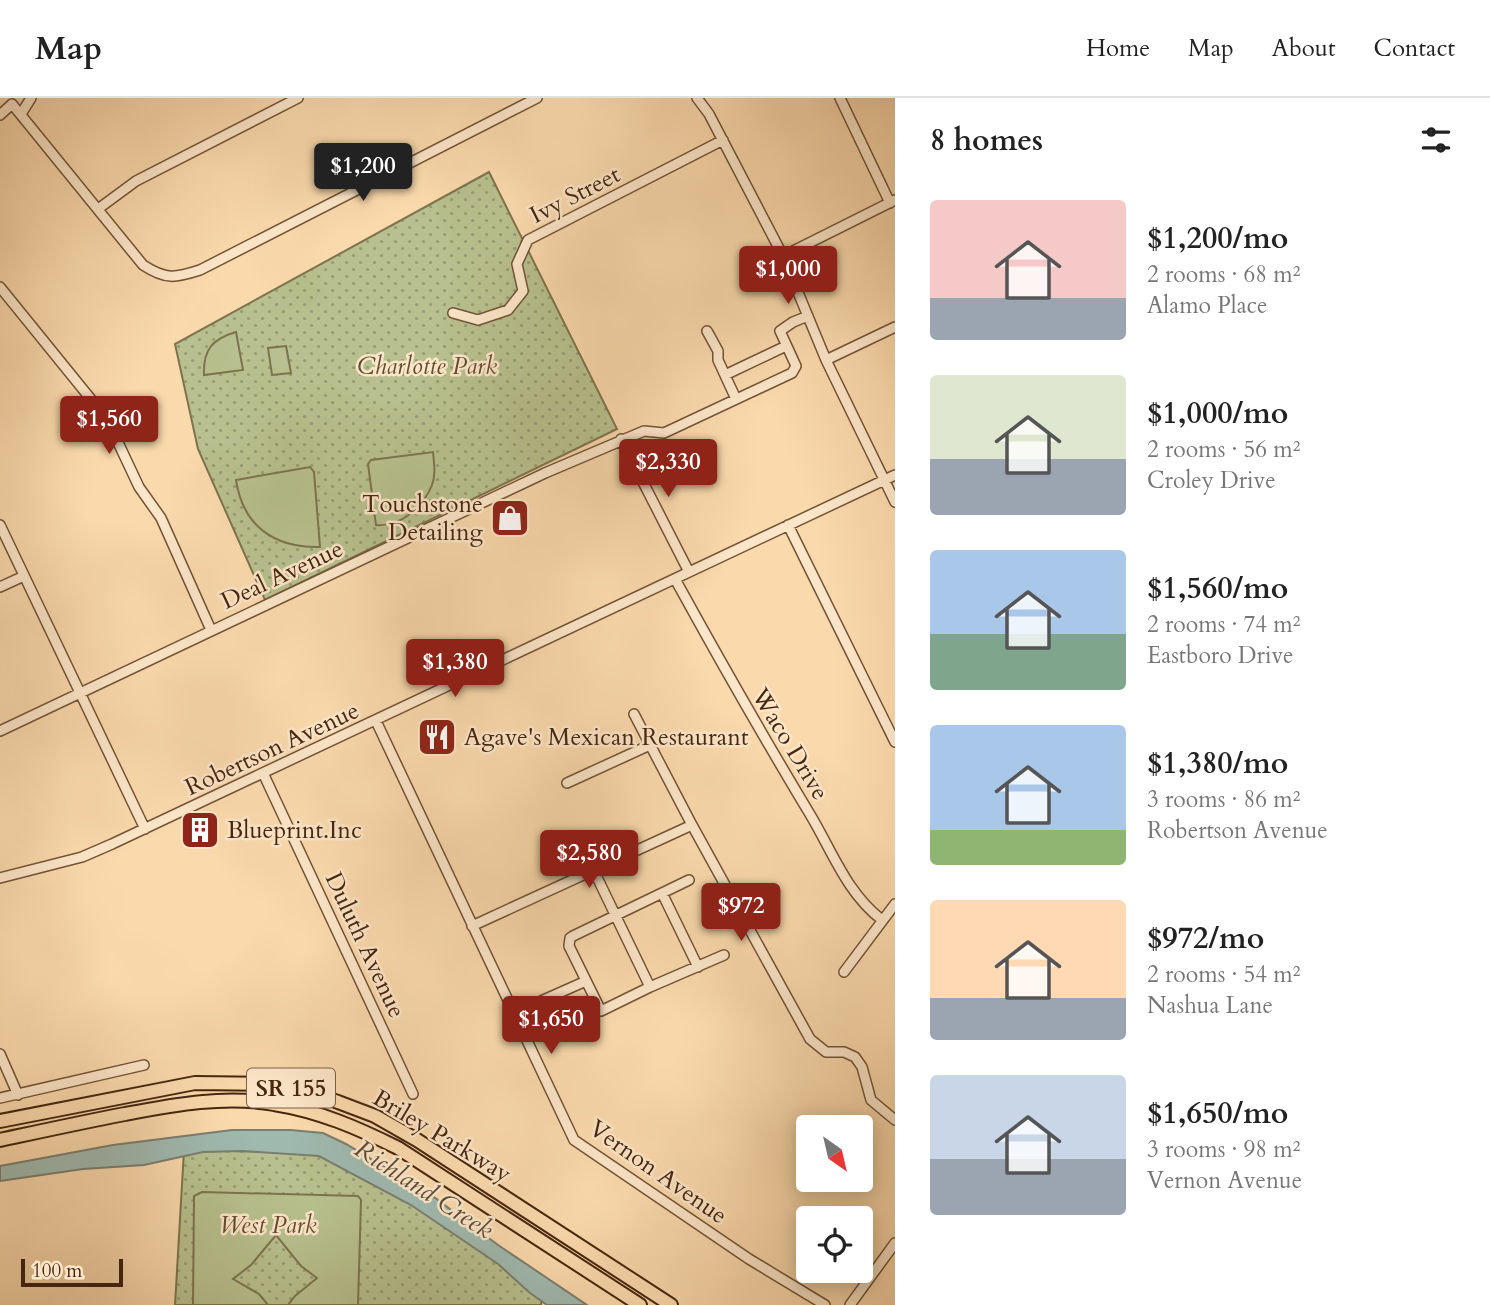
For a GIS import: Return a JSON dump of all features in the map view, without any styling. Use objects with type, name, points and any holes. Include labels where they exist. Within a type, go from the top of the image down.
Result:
[{"type":"highway","name":"Briley Parkway","points":[[0,1119],[195,1083],[265,1084],[303,1090],[375,1116],[417,1140],[671,1305]]},
{"type":"highway","name":"Briley Parkway","points":[[0,1140],[184,1103],[271,1103],[308,1111],[358,1128],[398,1148],[640,1305]]},
{"type":"street","points":[[21,114],[31,98]]},
{"type":"street","points":[[98,209],[136,181],[298,98]]},
{"type":"street","points":[[0,115],[12,104],[143,265],[158,275],[177,277],[200,270],[537,98]]},
{"type":"street","points":[[697,98],[709,114],[783,257],[826,360],[895,502]]},
{"type":"street","points":[[783,257],[892,202],[840,98]]},
{"type":"street","name":"Ivy Street","points":[[453,313],[478,320],[508,310],[523,291],[517,264],[528,240],[723,140]]},
{"type":"street","points":[[0,287],[107,419],[139,487],[162,518],[211,630]]},
{"type":"street","points":[[725,375],[786,346],[780,331],[808,316]]},
{"type":"street","points":[[826,360],[895,327]]},
{"type":"street","points":[[707,331],[718,351],[718,360],[736,399]]},
{"type":"street","name":"Deal Avenue","points":[[0,731],[544,472],[644,431],[664,433],[736,399],[796,369],[786,346]]},
{"type":"street","points":[[621,439],[689,572]]},
{"type":"street","name":"Robertson Avenue","points":[[0,878],[82,857],[145,829],[895,475]]},
{"type":"street","points":[[0,525],[145,829]]},
{"type":"street","points":[[789,525],[895,742]]},
{"type":"street","points":[[0,587],[24,576]]},
{"type":"street","name":"Waco Drive","points":[[675,579],[730,681],[818,828],[850,888],[867,908],[882,920]]},
{"type":"street","points":[[634,714],[810,1039],[825,1052],[844,1052],[855,1057],[862,1067],[871,1100],[895,1120]]},
{"type":"street","name":"Vernon Avenue","points":[[376,721],[574,1140],[749,1259],[823,1304]]},
{"type":"street","points":[[567,783],[650,745]]},
{"type":"street","name":"Duluth Avenue","points":[[263,773],[414,1094]]},
{"type":"street","points":[[472,926],[692,825]]},
{"type":"street","points":[[594,871],[650,987]]},
{"type":"street","points":[[689,880],[570,938],[569,946],[601,1011],[724,955]]},
{"type":"street","points":[[662,893],[698,967]]},
{"type":"street","points":[[844,972],[895,904]]},
{"type":"street","points":[[514,1013],[586,981]]},
{"type":"street","points":[[0,1054],[18,1095]]},
{"type":"street","points":[[0,1098],[144,1065]]},
{"type":"street","points":[[850,1305],[895,1244]]},
{"type":"green space","name":"Charlotte Park","points":[[489,172],[617,429],[265,600],[198,449],[175,344]]},
{"type":"green space","points":[[236,332],[243,370],[204,375],[207,352],[215,342]]},
{"type":"green space","points":[[286,346],[291,373],[272,375],[268,348]]},
{"type":"green space","points":[[433,452],[433,481],[423,501],[402,519],[376,525],[368,464],[371,460]]},
{"type":"green space","points":[[310,467],[314,472],[320,547],[288,543],[263,531],[246,510],[236,480]]},
{"type":"green space","name":"West Park","points":[[184,1150],[327,1153],[408,1194],[542,1296],[541,1305],[175,1305]]},
{"type":"green space","points":[[202,1192],[358,1196],[361,1200],[358,1305],[288,1305],[317,1278],[301,1266],[276,1235],[251,1265],[233,1279],[259,1294],[268,1305],[193,1305],[194,1196]]},
{"type":"shaded area","points":[[232,1130],[323,1133],[346,1144],[434,1197],[498,1245],[587,1305],[547,1305],[498,1264],[411,1205],[319,1156],[243,1151],[203,1152],[144,1165],[83,1169],[0,1181],[0,1166],[113,1145]]},
{"type":"place","name":"Touchstone Detailing","points":[[510,518]]},
{"type":"place","name":"Agave's Mexican Restaurant","points":[[437,737]]},
{"type":"place","name":"Blueprint.Inc","points":[[200,830]]},
{"type":"water label","name":"Richland Creek","points":[[424,1189]]}]
